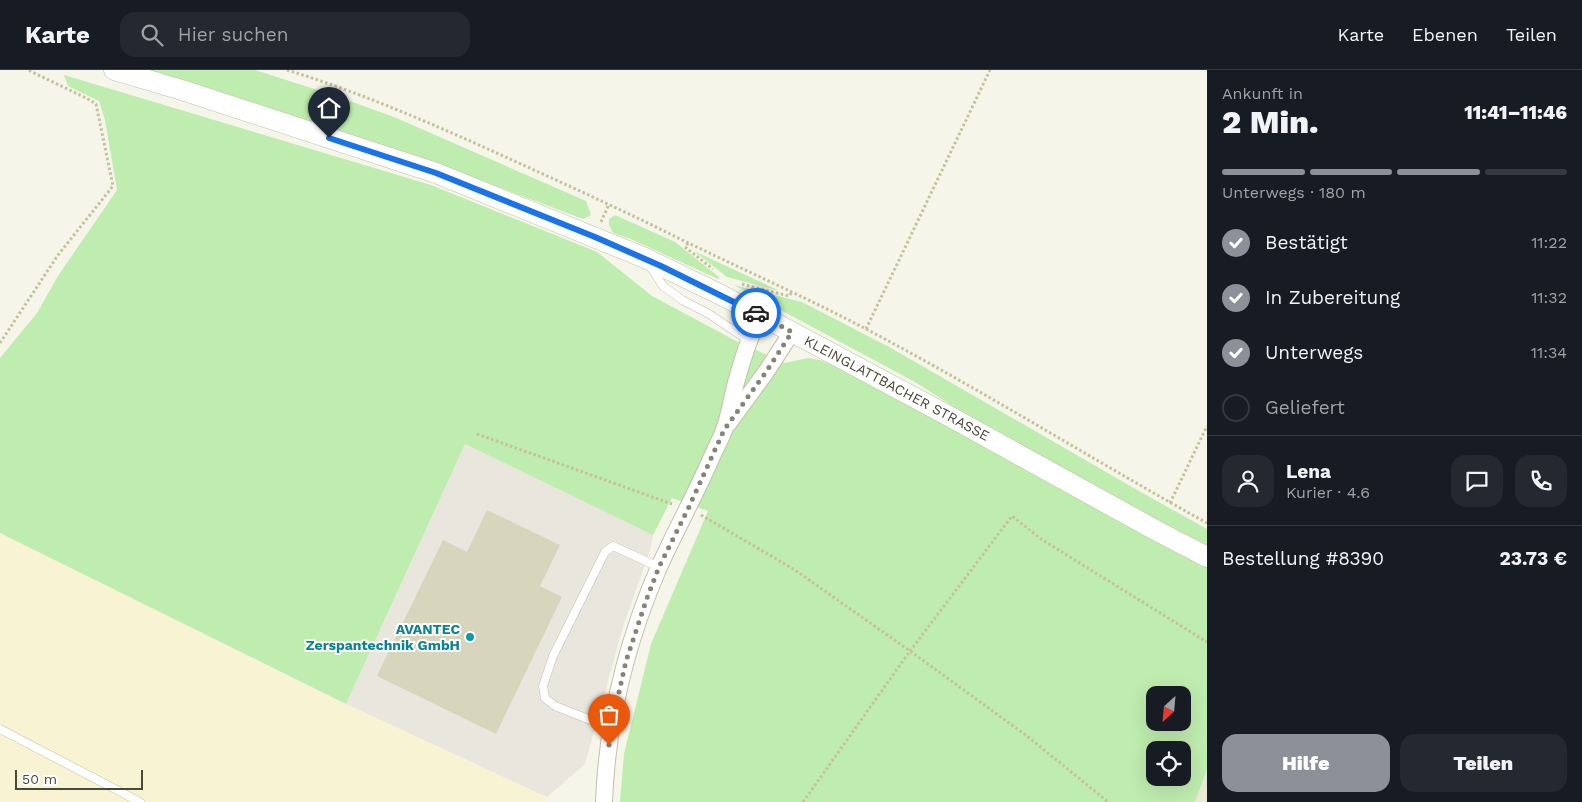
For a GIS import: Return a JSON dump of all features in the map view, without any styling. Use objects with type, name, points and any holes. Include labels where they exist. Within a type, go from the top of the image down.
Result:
[{"type":"street","name":"KLEINGLATTBACHER STRASSE","points":[[114,70],[185,91],[436,173],[645,258],[792,332],[947,415],[1157,532],[1207,557]]},
{"type":"street","points":[[604,802],[611,728],[626,661],[659,567],[724,430],[736,379],[748,340],[760,315]]},
{"type":"street","points":[[724,430],[792,332]]},
{"type":"lane","points":[[645,258],[663,286],[682,300],[709,314],[748,340]]},
{"type":"lane","points":[[611,728],[555,706],[546,698],[543,686],[554,656],[605,552],[612,546],[659,567]]},
{"type":"lane","points":[[0,729],[140,802]]},
{"type":"path","points":[[0,343],[58,255],[113,186],[96,104],[28,70]]},
{"type":"path","points":[[287,70],[314,78],[398,110],[454,134],[601,200],[792,292],[955,377],[1207,523]]},
{"type":"path","points":[[866,329],[990,70]]},
{"type":"path","points":[[688,243],[686,247],[719,274]]},
{"type":"path","points":[[735,282],[790,296],[792,292]]},
{"type":"path","points":[[1170,503],[1207,426]]},
{"type":"path","points":[[477,434],[688,509],[707,518],[796,570],[1027,736],[1108,802]]},
{"type":"path","points":[[803,802],[910,651],[1012,516],[1042,539],[1207,642]]},
{"type":"shaded area","points":[[465,444],[653,535],[650,551],[624,623],[585,764],[547,797],[346,704]]},
{"type":"shaded area","points":[[0,533],[346,704],[547,797],[545,802],[0,802]]},
{"type":"shaded area","points":[[1207,769],[1207,802],[1195,802]]},
{"type":"green space","points":[[143,70],[255,70],[333,95],[394,117],[586,201],[591,215],[583,219],[453,170]]},
{"type":"green space","points":[[64,75],[431,185],[597,252],[652,296],[736,341],[785,363],[808,358],[820,360],[834,366],[1207,566],[1207,769],[1195,802],[620,802],[624,754],[651,644],[708,511],[672,498],[653,535],[465,444],[346,704],[0,533],[0,358],[37,313],[58,276],[117,190],[105,120],[99,101],[68,86]]},
{"type":"green space","points":[[615,215],[675,242],[719,277],[718,279],[631,239],[613,233],[609,225],[609,219]]},
{"type":"green space","points":[[694,251],[780,291],[727,277]]},
{"type":"green space","points":[[734,285],[802,302],[891,348],[1207,529],[1207,547],[998,435],[915,382]]},
{"type":"building","name":"AVANTEC Zerspantechnik GmbH","points":[[487,510],[560,545],[540,586],[562,597],[496,734],[377,676],[443,540],[467,552]]},
{"type":"way so far","points":[[609,745],[626,661],[659,567],[724,430],[792,332],[756,313]]},
{"type":"place","name":"AVANTEC Zerspantechnik GmbH","points":[[470,637]]},
{"type":"route","points":[[329,138],[436,173],[595,237],[661,266],[756,313]]}]
